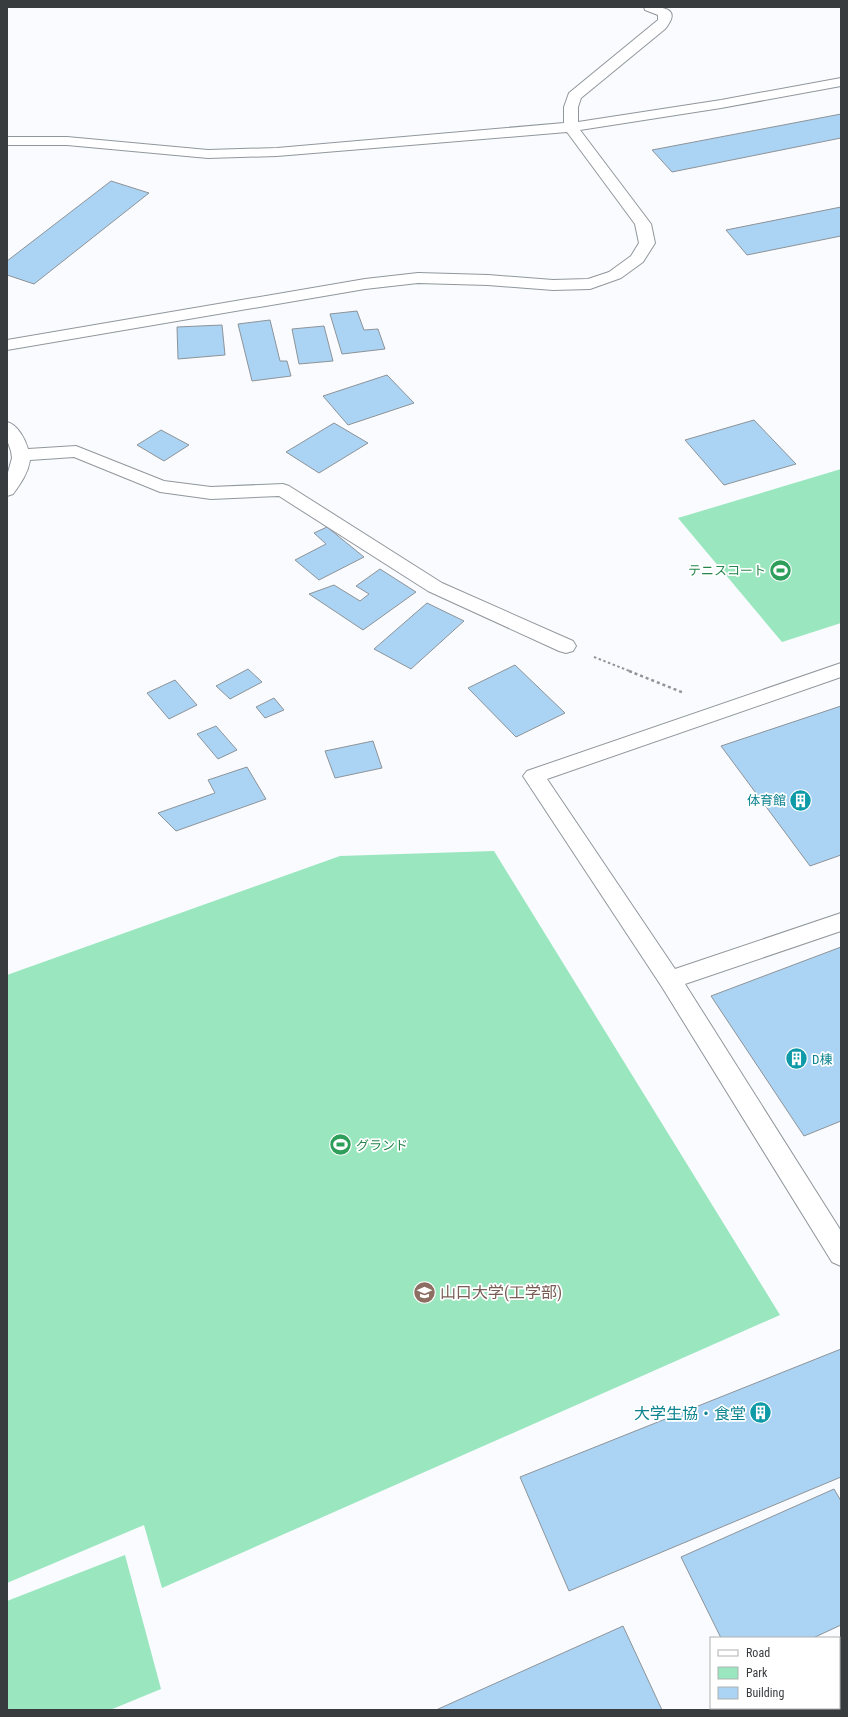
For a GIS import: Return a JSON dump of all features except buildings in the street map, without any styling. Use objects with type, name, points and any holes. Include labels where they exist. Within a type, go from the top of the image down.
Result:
[{"type":"street","points":[[7,345],[366,284],[418,278],[488,280],[553,285],[590,284],[615,275],[636,259],[646,243],[643,224],[570,127],[571,107],[574,96],[663,23],[665,20],[665,13],[650,7]]},
{"type":"street","points":[[7,142],[31,140],[67,141],[208,154],[277,152],[570,127],[721,104],[841,82]]},
{"type":"street","points":[[7,134],[31,140]]},
{"type":"street","points":[[7,427],[15,436],[22,455],[17,478],[7,490]]},
{"type":"street","points":[[22,455],[76,451],[160,486],[211,493],[283,490],[435,587],[566,646]]},
{"type":"street","points":[[841,670],[534,776],[670,980],[841,1254]]},
{"type":"street","points":[[670,980],[841,922]]},
{"type":"path","points":[[566,646],[726,710]]},
{"type":"green space","name":"テニスコート","points":[[841,469],[841,623],[782,642],[678,518]]},
{"type":"green space","name":"グランド","points":[[494,851],[780,1315],[162,1588],[144,1525],[7,1583],[7,975],[340,856]]},
{"type":"green space","points":[[125,1555],[161,1689],[110,1710],[7,1710],[7,1601]]},
{"type":"place","name":"テニスコート","points":[[781,570]]},
{"type":"place","name":"体育館","points":[[801,800]]},
{"type":"place","name":"D棟","points":[[797,1059]]},
{"type":"place","name":"グランド","points":[[341,1145]]},
{"type":"place","name":"山口大学(工学部)","points":[[424,1292]]},
{"type":"place","name":"大学生協・食堂","points":[[761,1413]]}]
